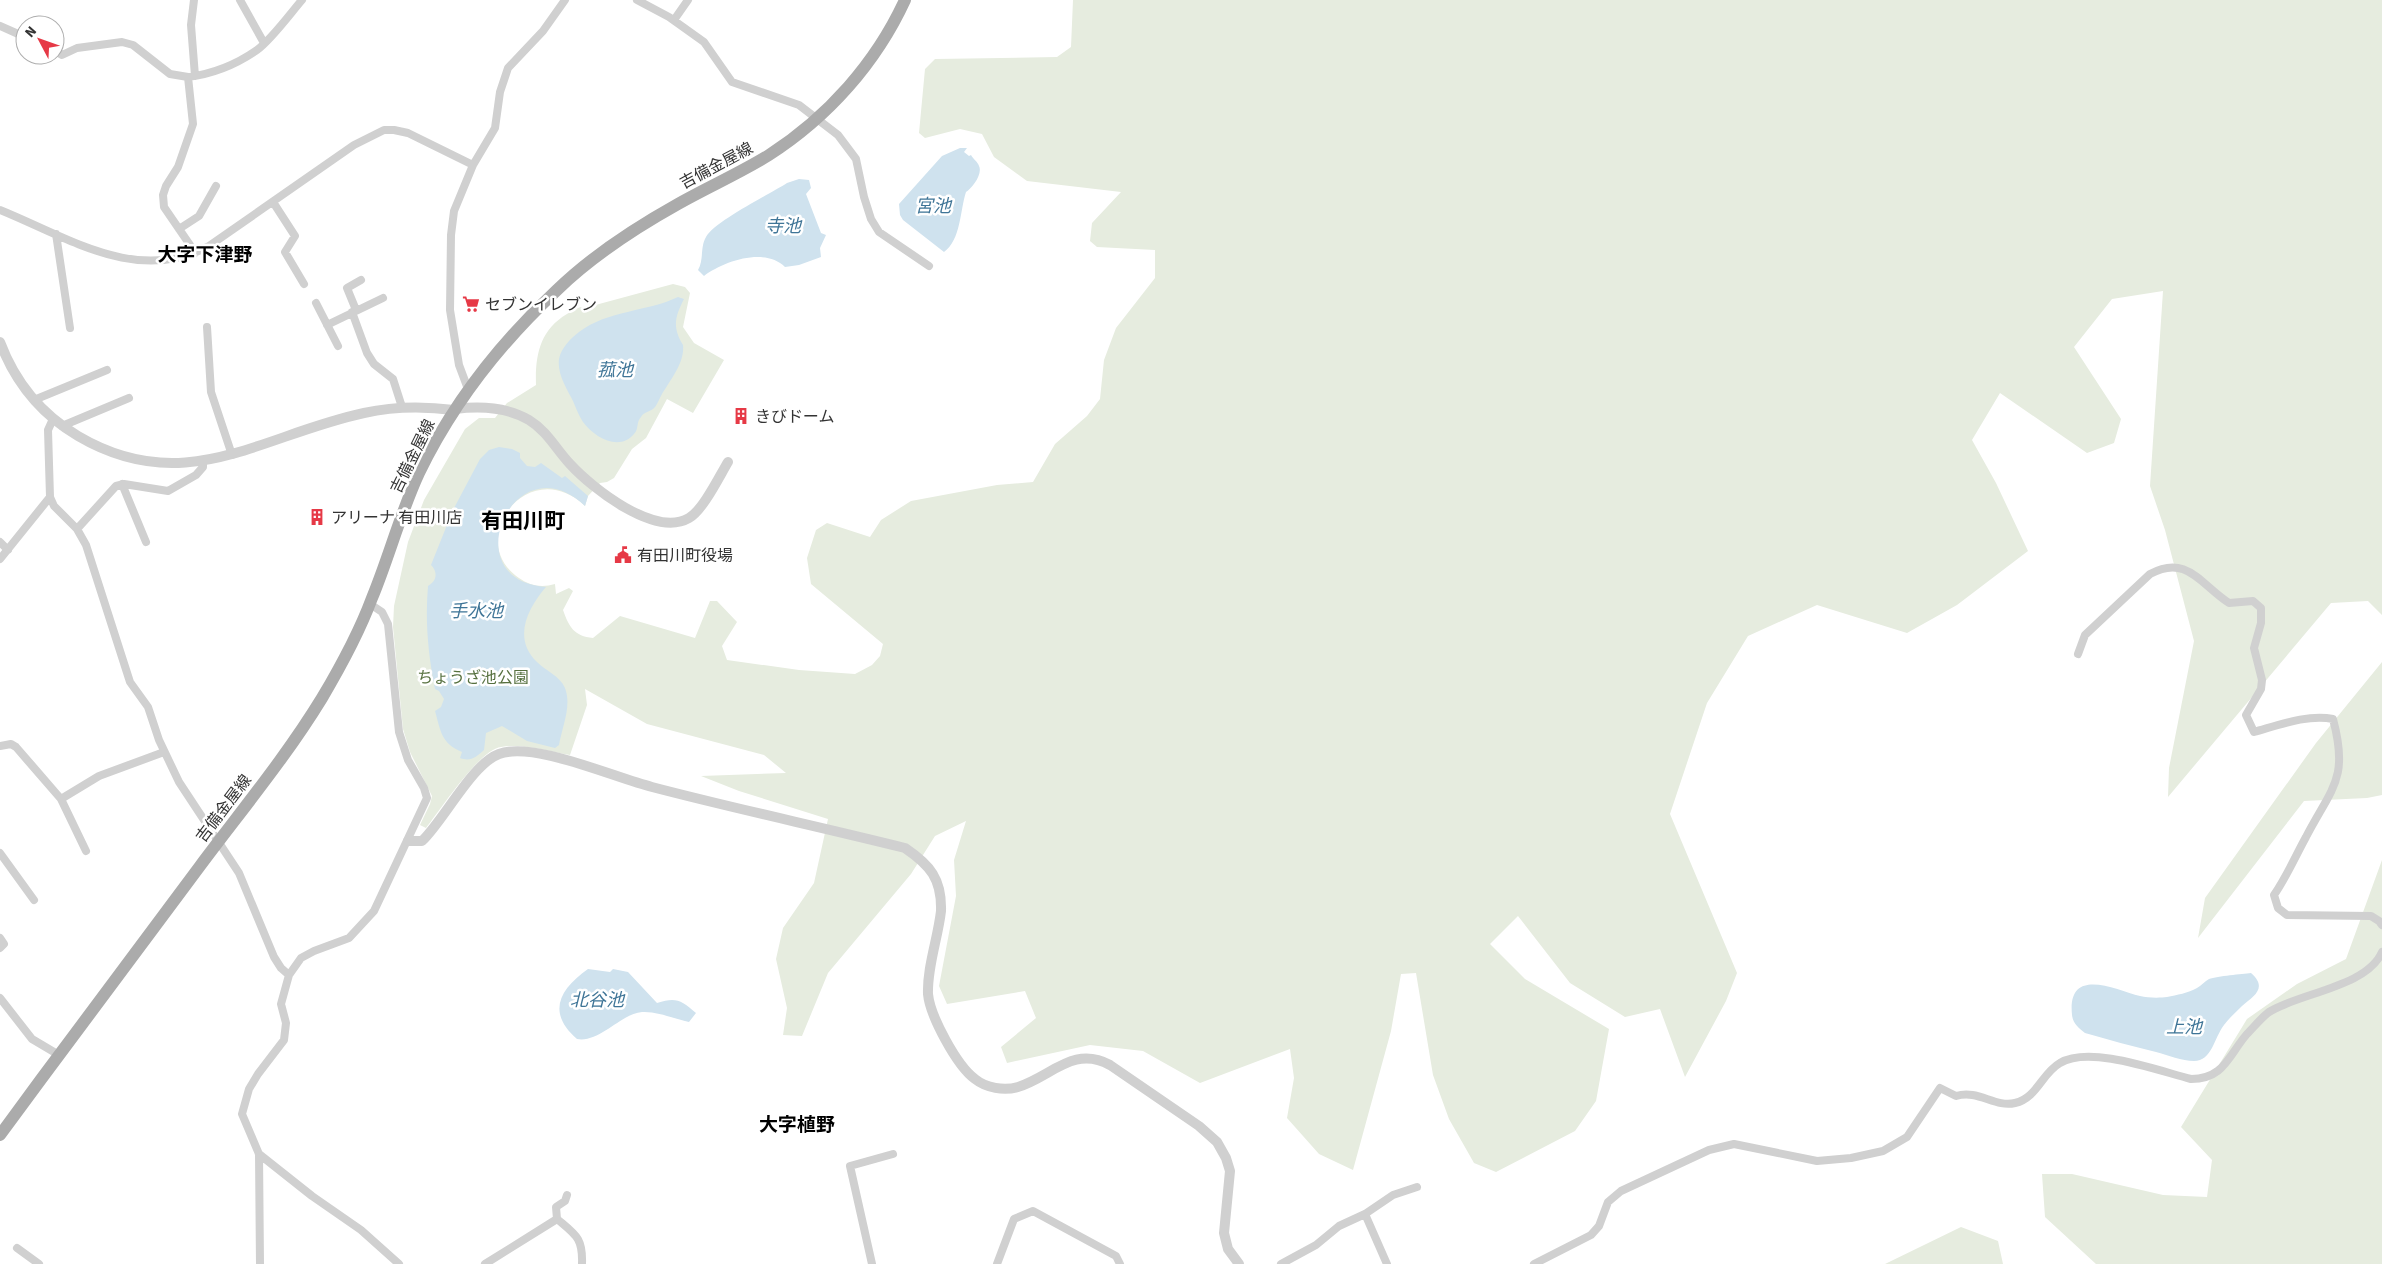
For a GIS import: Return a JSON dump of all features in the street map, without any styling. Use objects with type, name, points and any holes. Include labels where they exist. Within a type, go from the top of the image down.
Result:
[{"type":"main road","name":"吉備金屋線","points":[[0,1135],[302,730],[336,673],[370,604],[418,475],[454,410],[468,389],[536,309],[591,261],[660,214],[770,154],[816,120],[848,87],[874,54],[905,0]]},
{"type":"street","points":[[194,0],[191,25],[193,124],[178,167],[166,186],[163,195],[164,207],[194,254]]},
{"type":"street","points":[[240,0],[264,43]]},
{"type":"street","points":[[65,53],[77,48],[122,42],[133,45],[170,74],[192,76],[233,64],[259,49],[302,0]]},
{"type":"street","points":[[468,389],[459,365],[450,310],[451,235],[454,211],[473,165],[495,128],[500,92],[508,68],[543,31],[566,0]]},
{"type":"street","points":[[637,0],[674,20],[704,42],[732,82],[799,105],[816,120],[838,134],[850,149],[860,170],[864,197],[871,219],[879,232],[929,266]]},
{"type":"street","points":[[674,20],[688,0]]},
{"type":"street","points":[[0,26],[15,33]]},
{"type":"street","points":[[0,210],[98,252],[133,261],[168,260],[194,254],[223,237],[354,145],[384,130],[408,133],[473,165]]},
{"type":"street","points":[[179,229],[199,216],[216,186]]},
{"type":"street","points":[[273,202],[295,236],[285,252],[304,284]]},
{"type":"street","points":[[56,234],[70,328]]},
{"type":"street","points":[[361,280],[347,288],[367,353],[374,364],[393,379],[402,407]]},
{"type":"street","points":[[327,325],[383,298]]},
{"type":"street","points":[[316,303],[338,346]]},
{"type":"street","points":[[207,327],[211,392],[232,456]]},
{"type":"street","points":[[0,342],[15,375],[34,400],[62,426],[99,447],[130,457],[166,463],[202,462],[232,456],[348,417],[402,407],[418,406],[454,410],[473,407],[499,410],[528,420],[549,437],[571,465],[590,482],[628,510],[652,520],[682,521],[693,515],[728,462]]},
{"type":"street","points":[[34,400],[107,370]]},
{"type":"street","points":[[62,426],[129,398]]},
{"type":"street","points":[[53,419],[48,430],[50,497],[54,506],[77,528],[86,545],[130,682],[148,707],[164,752],[182,787],[239,873],[274,958],[289,975]]},
{"type":"street","points":[[77,528],[110,491],[122,484],[168,491],[196,475],[203,466],[202,462]]},
{"type":"street","points":[[122,484],[146,542]]},
{"type":"street","points":[[0,560],[50,497]]},
{"type":"street","points":[[0,542],[8,550]]},
{"type":"street","points":[[2078,654],[2085,635],[2150,574],[2163,568],[2178,566],[2189,572],[2229,603],[2253,601],[2260,608],[2261,623],[2254,648],[2262,680],[2261,689],[2246,715],[2254,732],[2304,719],[2325,717],[2334,719],[2338,738],[2340,765],[2337,780],[2286,878],[2274,895],[2278,908],[2287,915],[2371,916],[2380,921],[2382,926]]},
{"type":"street","points":[[260,1264],[259,1154],[244,1120],[243,1106],[249,1089],[258,1074],[284,1040],[286,1023],[281,1004],[289,975],[296,963],[307,954],[343,940],[359,929],[380,902],[425,804],[427,793],[408,760],[399,732],[386,618],[382,612],[370,604]]},
{"type":"street","points":[[0,746],[11,744],[16,747],[61,799],[86,851]]},
{"type":"street","points":[[408,841],[422,841],[478,769],[498,754],[512,751],[530,752],[594,769],[650,787],[905,848],[931,869],[937,882],[942,911],[928,983],[929,1001],[942,1035],[966,1071],[981,1084],[1009,1089],[1018,1087],[1063,1064],[1093,1058],[1110,1065],[1199,1126],[1217,1142],[1229,1165],[1224,1233],[1228,1249],[1239,1264]]},
{"type":"street","points":[[61,799],[107,772],[164,752]]},
{"type":"street","points":[[0,853],[34,900]]},
{"type":"street","points":[[0,938],[4,944],[0,948]]},
{"type":"street","points":[[1534,1264],[1591,1234],[1599,1226],[1608,1202],[1621,1191],[1709,1150],[1734,1144],[1817,1161],[1851,1158],[1884,1151],[1907,1137],[1940,1088],[1956,1096],[1965,1093],[2012,1104],[2026,1100],[2059,1063],[2079,1057],[2106,1058],[2191,1079],[2205,1079],[2217,1073],[2239,1044],[2268,1013],[2289,1002],[2352,978],[2366,970],[2382,952]]},
{"type":"street","points":[[0,998],[32,1039],[59,1055]]},
{"type":"street","points":[[259,1154],[312,1196],[361,1230],[399,1264]]},
{"type":"street","points":[[872,1264],[850,1166],[893,1154]]},
{"type":"street","points":[[1281,1264],[1316,1245],[1339,1226],[1365,1214],[1393,1195],[1417,1187]]},
{"type":"street","points":[[567,1195],[565,1200],[556,1207],[557,1219],[574,1233],[581,1242],[582,1264]]},
{"type":"street","points":[[997,1264],[1014,1219],[1033,1211],[1116,1256],[1120,1264]]},
{"type":"street","points":[[1365,1214],[1387,1264]]},
{"type":"street","points":[[485,1264],[557,1219]]},
{"type":"street","points":[[17,1248],[39,1264]]},
{"type":"green space","name":"ちょうざ池公園","points":[[1073,0],[2382,0],[2382,615],[2368,601],[2331,603],[2168,797],[2169,768],[2194,641],[2165,530],[2150,486],[2163,291],[2112,299],[2074,347],[2121,419],[2114,443],[2087,453],[2000,393],[1972,440],[1996,483],[2028,551],[1957,605],[1907,633],[1817,605],[1748,636],[1707,703],[1670,814],[1737,973],[1726,1001],[1685,1077],[1660,1009],[1625,1017],[1570,983],[1518,916],[1490,944],[1525,979],[1609,1029],[1596,1101],[1575,1131],[1496,1172],[1474,1163],[1449,1119],[1433,1075],[1416,973],[1401,974],[1391,1031],[1353,1170],[1319,1154],[1287,1118],[1294,1078],[1290,1049],[1200,1083],[1143,1051],[1090,1045],[1007,1063],[1001,1047],[1036,1018],[1025,991],[947,1004],[939,986],[956,896],[954,860],[966,821],[935,836],[911,874],[828,973],[802,1036],[783,1035],[787,1008],[776,959],[783,928],[814,883],[828,819],[739,791],[701,776],[786,773],[764,755],[647,724],[585,689],[587,705],[570,755],[518,746],[501,747],[492,751],[472,769],[426,828],[420,825],[432,796],[410,752],[403,729],[393,627],[394,606],[408,542],[424,500],[465,429],[479,418],[495,418],[507,403],[536,385],[538,354],[541,344],[558,320],[580,307],[588,307],[673,284],[685,287],[690,293],[683,327],[694,343],[724,360],[693,413],[667,399],[646,438],[632,449],[614,478],[600,483],[588,496],[585,506],[564,492],[543,490],[525,495],[510,508],[501,525],[498,543],[503,562],[519,578],[527,583],[541,586],[555,584],[556,594],[569,588],[573,591],[563,610],[573,630],[587,637],[593,638],[620,616],[695,638],[710,601],[717,601],[737,622],[722,646],[727,660],[799,670],[855,674],[872,665],[880,656],[883,644],[811,584],[807,558],[816,530],[827,523],[870,537],[881,520],[911,501],[997,485],[1033,482],[1055,444],[1087,416],[1100,399],[1104,360],[1116,328],[1155,278],[1155,250],[1097,247],[1090,241],[1092,223],[1121,192],[1027,181],[994,157],[982,134],[960,129],[925,138],[919,133],[925,69],[935,59],[1057,57],[1071,47]]},
{"type":"green space","points":[[2382,662],[2382,795],[2367,798],[2304,801],[2198,938],[2205,898],[2316,743]]},
{"type":"green space","points":[[2382,860],[2382,1264],[2096,1264],[2045,1217],[2042,1174],[2072,1174],[2163,1195],[2207,1197],[2212,1160],[2181,1127],[2247,1019],[2297,984],[2346,959]]},
{"type":"green space","points":[[1961,1227],[1998,1241],[2003,1264],[1885,1264]]},
{"type":"water","name":"宮池","points":[[960,148],[967,148],[964,152],[969,156],[971,155],[978,163],[980,173],[974,184],[966,192],[957,232],[950,247],[944,252],[903,220],[900,215],[899,204],[942,156]]},
{"type":"water","name":"寺池","points":[[799,179],[809,180],[811,188],[806,194],[821,233],[826,235],[820,248],[821,257],[799,265],[785,267],[777,261],[767,258],[744,258],[722,265],[704,276],[698,270],[704,241],[711,231],[744,208],[787,183]]},
{"type":"water","name":"菰池","points":[[678,297],[684,299],[676,322],[677,333],[683,345],[683,352],[676,371],[656,406],[642,415],[638,421],[636,432],[628,439],[614,442],[600,437],[583,422],[563,381],[559,365],[562,351],[579,332],[602,319],[654,306]]},
{"type":"water","name":"手水池","points":[[499,447],[512,449],[520,453],[520,458],[527,466],[535,467],[541,463],[562,478],[565,476],[588,496],[585,506],[559,490],[536,490],[517,501],[504,519],[498,541],[502,562],[518,579],[546,587],[533,604],[525,623],[525,643],[529,653],[537,662],[563,684],[567,695],[567,709],[559,745],[555,748],[527,741],[502,726],[486,733],[484,750],[481,753],[473,758],[464,759],[460,758],[462,752],[446,741],[435,711],[441,707],[444,699],[439,691],[435,689],[431,663],[427,625],[428,586],[436,576],[431,565],[453,510],[480,459],[489,450]]},
{"type":"water","name":"北谷池","points":[[588,969],[610,972],[613,969],[628,972],[657,1003],[669,1000],[678,1001],[696,1013],[689,1022],[660,1014],[642,1012],[626,1018],[594,1037],[577,1039],[567,1029],[562,1019],[559,1010],[560,1001],[570,985]]},
{"type":"water","name":"上池","points":[[2251,973],[2256,978],[2259,987],[2255,995],[2226,1022],[2209,1053],[2200,1060],[2189,1061],[2180,1059],[2085,1033],[2077,1026],[2072,1015],[2073,1000],[2077,990],[2085,985],[2107,986],[2143,997],[2154,998],[2179,995],[2198,987],[2209,979]]},
{"type":"place","name":"セブンイレブン","points":[[471,304]]},
{"type":"place","name":"きびドーム","points":[[741,416]]},
{"type":"place","name":"アリーナ 有田川店","points":[[317,517]]},
{"type":"place","name":"有田川町役場","points":[[623,555]]},
{"type":"district","name":"大字下津野","points":[[205,254]]},
{"type":"district","name":"有田川町","points":[[523,521]]},
{"type":"district","name":"大字植野","points":[[797,1124]]}]
